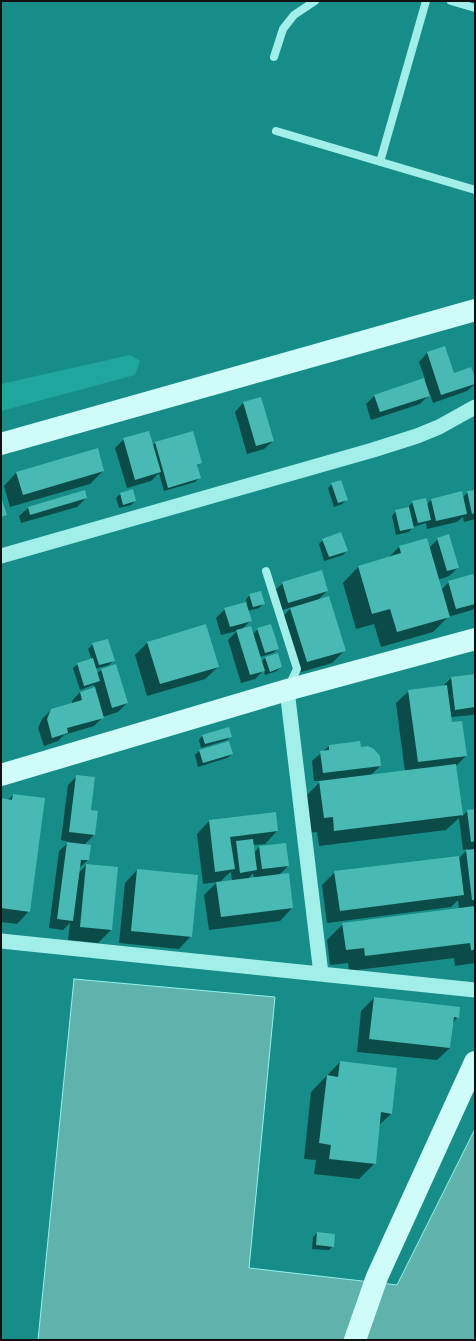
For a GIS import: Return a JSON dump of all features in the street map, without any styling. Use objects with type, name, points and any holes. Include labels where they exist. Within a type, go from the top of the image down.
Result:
[{"type":"street","points":[[1,444],[475,310]]},
{"type":"street","points":[[1,556],[374,450],[439,427],[475,408]]},
{"type":"street","points":[[1,775],[287,690],[475,639]]},
{"type":"street","points":[[287,690],[321,974]]},
{"type":"street","points":[[1,941],[475,990]]},
{"type":"street","points":[[354,1340],[377,1277],[475,1062]]},
{"type":"lane","points":[[274,57],[283,29],[294,15],[315,1]]},
{"type":"lane","points":[[380,162],[426,1]]},
{"type":"lane","points":[[451,1],[475,8]]},
{"type":"lane","points":[[276,131],[475,190]]},
{"type":"lane","points":[[266,572],[297,669],[287,690]]},
{"type":"green space","points":[[130,355],[140,361],[135,375],[1,411],[1,384]]},
{"type":"water","points":[[74,979],[275,997],[249,1268],[397,1285],[475,1129],[475,1340],[38,1340]]},
{"type":"building","points":[[445,346],[454,373],[471,367],[475,377],[475,384],[441,395],[427,352]]},
{"type":"building","points":[[424,378],[430,396],[380,412],[374,395]]},
{"type":"building","points":[[261,397],[274,441],[256,446],[243,402]]},
{"type":"building","points":[[149,431],[161,472],[135,480],[123,438]]},
{"type":"building","points":[[193,431],[202,463],[197,465],[201,478],[168,488],[155,442]]},
{"type":"building","points":[[98,448],[104,471],[23,495],[16,472]]},
{"type":"building","points":[[341,480],[348,500],[338,503],[331,483]]},
{"type":"building","points":[[133,489],[136,501],[123,505],[120,493]]},
{"type":"building","points":[[85,490],[87,498],[30,515],[28,507]]},
{"type":"building","points":[[475,490],[475,513],[472,514],[467,491]]},
{"type":"building","points":[[462,491],[467,514],[436,521],[431,499]]},
{"type":"building","points":[[1,497],[7,515],[1,517]]},
{"type":"building","points":[[426,498],[431,520],[418,523],[412,501]]},
{"type":"building","points":[[409,507],[414,528],[400,531],[395,510]]},
{"type":"building","points":[[341,532],[348,551],[329,557],[322,539]]},
{"type":"building","points":[[449,534],[459,568],[447,571],[437,538]]},
{"type":"building","points":[[427,538],[450,617],[397,632],[390,609],[372,614],[358,566],[401,553],[399,546]]},
{"type":"building","points":[[322,570],[328,591],[288,603],[282,582]]},
{"type":"building","points":[[473,574],[475,580],[475,604],[456,609],[448,581]]},
{"type":"building","points":[[261,591],[265,604],[253,607],[249,594]]},
{"type":"building","points":[[329,596],[346,651],[307,662],[290,608]]},
{"type":"building","points":[[246,602],[252,621],[230,627],[224,608]]},
{"type":"building","points":[[206,624],[219,667],[160,684],[147,642]]},
{"type":"building","points":[[271,624],[279,649],[265,653],[257,628]]},
{"type":"building","points":[[251,626],[265,671],[250,675],[236,630]]},
{"type":"building","points":[[108,639],[115,661],[99,665],[92,643]]},
{"type":"building","points":[[278,653],[282,667],[270,672],[265,657]]},
{"type":"building","points":[[93,658],[100,681],[84,686],[77,663]]},
{"type":"building","points":[[116,664],[128,703],[112,708],[101,669]]},
{"type":"building","points":[[475,674],[475,707],[455,710],[451,677]]},
{"type":"building","points":[[447,685],[452,722],[462,721],[467,756],[418,762],[408,690]]},
{"type":"building","points":[[95,687],[104,718],[67,728],[68,733],[52,738],[47,719],[51,709],[82,700],[80,692]]},
{"type":"building","points":[[229,727],[232,737],[205,744],[202,735]]},
{"type":"building","points":[[229,741],[233,754],[203,763],[199,750]]},
{"type":"building","points":[[360,741],[361,747],[368,746],[374,749],[380,756],[381,766],[323,773],[320,751],[329,750],[329,745]]},
{"type":"building","points":[[456,764],[463,815],[334,831],[333,817],[324,818],[319,781]]},
{"type":"building","points":[[76,775],[95,777],[91,810],[98,811],[95,835],[69,832]]},
{"type":"building","points":[[13,794],[45,798],[30,912],[1,908],[1,798],[12,800]]},
{"type":"building","points":[[475,809],[475,841],[471,842],[467,810]]},
{"type":"building","points":[[276,812],[278,831],[230,837],[235,869],[215,872],[209,820]]},
{"type":"building","points":[[253,839],[257,870],[240,873],[236,841]]},
{"type":"building","points":[[67,842],[91,845],[89,860],[81,860],[73,921],[57,919]]},
{"type":"building","points":[[286,843],[289,866],[262,869],[259,846]]},
{"type":"building","points":[[475,849],[475,900],[472,900],[466,850]]},
{"type":"building","points":[[459,856],[464,895],[340,911],[334,871]]},
{"type":"building","points":[[86,864],[118,867],[112,930],[80,927]]},
{"type":"building","points":[[137,869],[198,875],[192,937],[131,931]]},
{"type":"building","points":[[289,873],[293,908],[221,917],[216,882]]},
{"type":"building","points":[[475,906],[475,950],[471,950],[470,943],[365,956],[364,948],[346,950],[342,923]]},
{"type":"building","points":[[374,997],[460,1007],[459,1018],[454,1017],[450,1048],[369,1039]]},
{"type":"building","points":[[340,1061],[397,1068],[392,1114],[381,1112],[376,1164],[329,1159],[331,1145],[319,1143],[327,1075],[338,1077]]},
{"type":"building","points":[[317,1232],[335,1234],[334,1247],[316,1245]]}]
